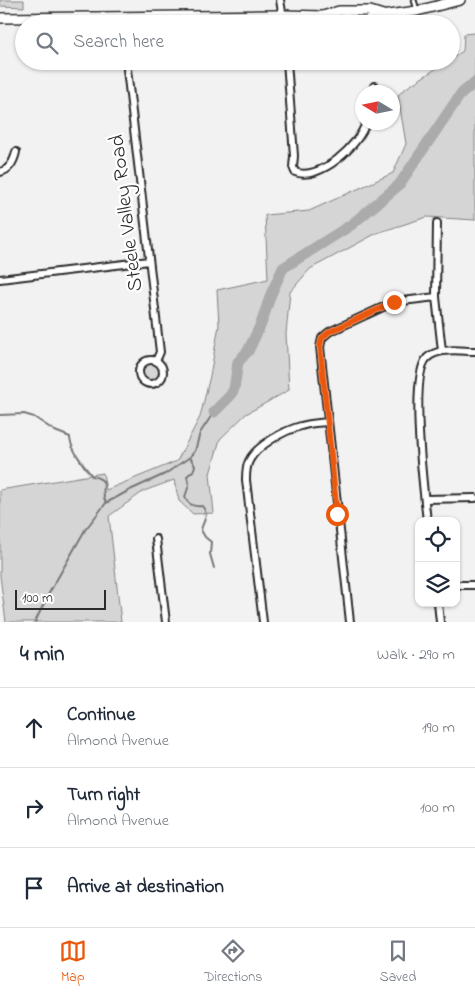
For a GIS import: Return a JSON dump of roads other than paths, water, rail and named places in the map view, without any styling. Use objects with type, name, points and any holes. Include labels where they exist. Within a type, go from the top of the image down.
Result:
[{"type":"main road","points":[[383,15],[417,11],[460,0]]},
{"type":"main road","points":[[0,18],[15,18]]},
{"type":"street","points":[[280,0],[283,15]]},
{"type":"street","name":"Steele Valley Road","points":[[127,70],[160,352],[156,361]]},
{"type":"street","points":[[288,70],[294,172],[307,174],[324,168],[335,161],[360,136],[363,130]]},
{"type":"street","points":[[0,172],[12,164],[16,152]]},
{"type":"street","points":[[437,224],[436,297],[442,351]]},
{"type":"street","points":[[0,279],[149,260]]},
{"type":"street","points":[[350,622],[320,346],[322,338],[329,332],[394,302],[436,297]]},
{"type":"street","points":[[427,517],[419,454],[420,373],[427,358],[442,351],[475,352]]},
{"type":"street","points":[[263,622],[246,469],[250,460],[260,448],[290,429],[302,425],[328,422]]},
{"type":"street","points":[[425,499],[475,498]]},
{"type":"street","points":[[156,539],[166,622]]},
{"type":"street","points":[[460,585],[475,585]]},
{"type":"street","points":[[438,607],[440,622]]},
{"type":"lane","points":[[414,0],[417,11]]},
{"type":"waterway","points":[[214,412],[230,396],[234,389],[238,362],[248,351],[261,324],[271,294],[283,268],[351,225],[399,185],[460,95],[475,82]]},
{"type":"waterway","points":[[214,412],[200,433],[195,451],[190,457],[195,466],[193,471],[187,476],[189,485],[185,497],[190,504],[202,506],[204,509],[206,515],[201,530],[211,542],[210,554],[214,568]]},
{"type":"waterway","points":[[0,415],[24,414],[34,417],[55,431],[70,437],[70,441],[85,468],[92,476],[102,480],[104,483],[103,494],[106,503]]},
{"type":"waterway","points":[[35,622],[85,530],[106,503],[165,474],[190,457]]}]
